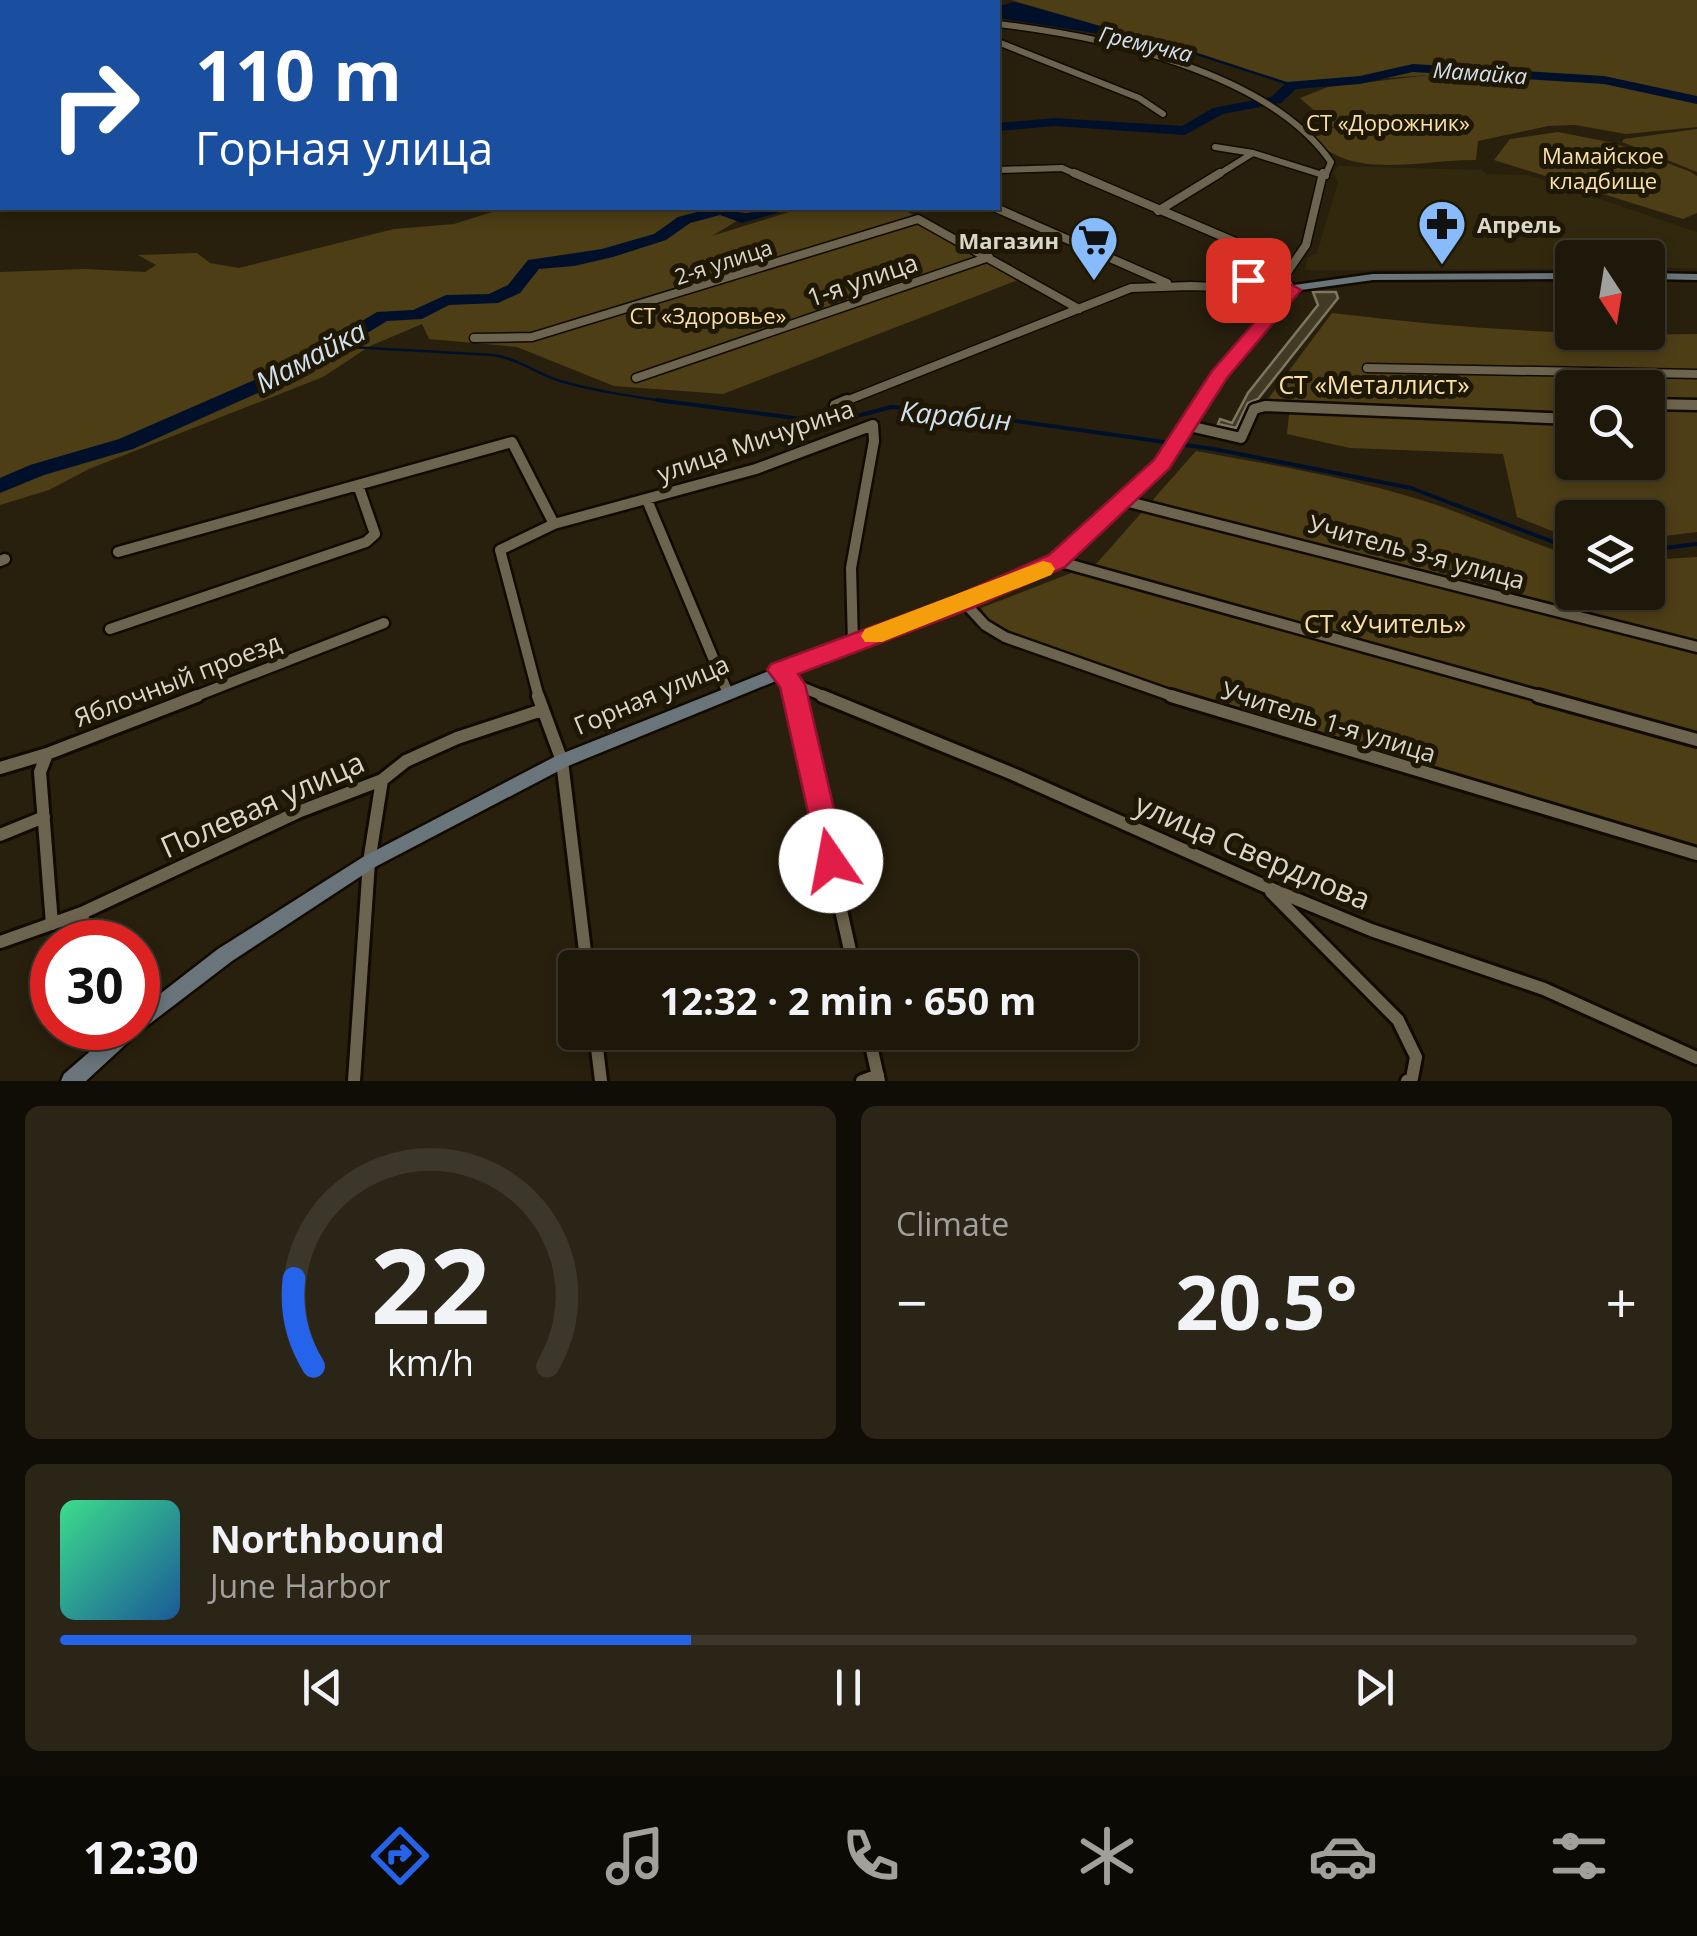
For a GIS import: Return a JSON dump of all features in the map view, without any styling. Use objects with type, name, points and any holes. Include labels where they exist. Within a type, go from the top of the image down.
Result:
[{"type":"street","points":[[1000,24],[1030,27],[1164,58],[1230,85],[1284,117],[1327,156],[1331,162],[1306,245],[1284,277],[1292,290]]},
{"type":"street","points":[[1000,41],[1030,27]]},
{"type":"street","points":[[1000,43],[1048,58],[1070,71],[1153,104],[1164,114]]},
{"type":"street","points":[[1215,147],[1253,153],[1326,174]]},
{"type":"street","points":[[1158,211],[1253,153]]},
{"type":"street","points":[[1000,170],[1062,168],[1262,253],[1264,261],[1248,280],[1250,287]]},
{"type":"street","points":[[1000,210],[1168,284]]},
{"type":"street","name":"2-я улица","points":[[474,338],[532,337],[910,220],[924,220],[989,256]]},
{"type":"street","points":[[989,256],[1079,309]]},
{"type":"street","name":"1-я улица","points":[[636,378],[989,256]]},
{"type":"street","points":[[1131,288],[1142,274]]},
{"type":"street","name":"улица Мичурина","points":[[834,405],[1131,288],[1168,284],[1218,290],[1292,290],[1325,280],[1372,276],[1555,276]]},
{"type":"street","points":[[1665,276],[1697,277]]},
{"type":"street","name":"Горная улица","points":[[160,1005],[225,955],[369,862],[562,761],[727,691],[786,677],[853,644],[1057,561],[1129,497],[1186,432],[1219,375],[1292,290]]},
{"type":"street","points":[[1367,368],[1555,371]]},
{"type":"street","points":[[1665,373],[1697,374]]},
{"type":"street","points":[[1665,405],[1697,406]]},
{"type":"street","points":[[1186,432],[1241,438],[1254,409],[1265,406],[1555,418]]},
{"type":"street","name":"улица Мичурина","points":[[542,710],[500,550],[554,524],[647,500],[854,436],[867,425],[873,426],[874,441],[848,582],[853,644]]},
{"type":"street","points":[[118,552],[512,442],[554,524]]},
{"type":"street","points":[[110,629],[366,542],[376,534],[358,485]]},
{"type":"street","name":"Учитель 3-я улица","points":[[1129,497],[1697,646]]},
{"type":"street","points":[[647,500],[727,691]]},
{"type":"street","points":[[1057,561],[1697,740]]},
{"type":"street","name":"Учитель 1-я улица","points":[[964,602],[985,625],[1005,637],[1222,714],[1697,854]]},
{"type":"street","name":"Яблочный проезд","points":[[0,768],[47,754],[384,623]]},
{"type":"street","points":[[786,677],[850,950]]},
{"type":"street","name":"улица Свердлова","points":[[786,677],[1267,887],[1371,930],[1544,988],[1697,1058]]},
{"type":"street","points":[[542,710],[562,761],[585,950]]},
{"type":"street","name":"Полевая улица","points":[[63,920],[298,812],[382,780],[406,761],[440,746],[542,710]]},
{"type":"street","points":[[47,754],[40,772],[52,920]]},
{"type":"street","points":[[354,1081],[369,862],[377,843],[375,803],[382,780]]},
{"type":"street","points":[[0,835],[44,818]]},
{"type":"street","points":[[1267,887],[1398,1020],[1416,1057],[1412,1078],[1407,1081]]},
{"type":"street","points":[[82,913],[83,920]]},
{"type":"street","name":"Полевая улица","points":[[0,942],[30,932]]},
{"type":"street","points":[[73,1080],[94,1050]]},
{"type":"street","points":[[597,1050],[601,1081]]},
{"type":"street","points":[[870,1050],[873,1079]]},
{"type":"shaded area","points":[[1339,166],[1529,175],[1697,232],[1697,269],[1665,268],[1665,240],[1555,240],[1555,269],[1305,270],[1307,258],[1317,253],[1338,182],[1333,172]]},
{"type":"green space","name":"СТ «Дорожник»","points":[[1011,0],[1697,0],[1697,127],[1626,134],[1575,125],[1548,126],[1478,141],[1476,160],[1366,164],[1334,154],[1309,135],[1334,128],[1300,98],[1328,87],[1429,75],[1291,85]]},
{"type":"green space","points":[[1697,129],[1697,172],[1622,142],[1624,139]]},
{"type":"green space","name":"Мамайское кладбище","points":[[1558,132],[1614,143],[1691,172],[1697,176],[1697,213],[1683,219],[1494,160],[1510,139]]},
{"type":"green space","name":"СТ «Здоровье»","points":[[499,210],[755,210],[712,236],[796,210],[904,210],[1023,278],[723,394],[614,386],[517,347],[429,339],[422,324],[370,346],[323,377],[89,469],[49,490],[0,505],[0,272],[145,272],[156,265],[138,255],[197,253],[210,263],[239,268],[394,229],[454,224]]},
{"type":"green space","name":"СТ «Металлист»","points":[[1332,313],[1555,332],[1555,350],[1665,350],[1665,334],[1697,334],[1697,532],[1665,536],[1665,500],[1555,500],[1555,532],[1517,517],[1503,454],[1350,448],[1287,434],[1290,405],[1265,403]]},
{"type":"green space","name":"СТ «Учитель»","points":[[1196,451],[1310,472],[1421,500],[1555,550],[1555,610],[1665,610],[1665,559],[1697,557],[1697,848],[1331,741],[1082,659],[990,623],[981,608],[1097,563]]},
{"type":"water","points":[[1015,2],[1118,31],[1113,36],[1000,18],[1000,6]]},
{"type":"building","points":[[1313,292],[1336,292],[1338,298],[1258,399],[1248,403],[1236,428],[1218,424],[1220,419],[1232,423],[1248,393],[1318,305]]},
{"type":"waterway","name":"Гремучка","points":[[1115,33],[1166,44],[1292,85]]},
{"type":"waterway","name":"Мамайка","points":[[1267,102],[1276,100],[1292,85],[1360,80],[1413,68],[1604,80],[1697,100]]},
{"type":"waterway","name":"Мамайка","points":[[1000,127],[1055,122],[1185,131],[1218,111],[1256,104]]},
{"type":"waterway","name":"Мамайка","points":[[0,486],[37,470],[126,444],[291,371],[383,316],[416,315],[446,300],[492,299],[514,289],[534,264],[607,253],[660,237],[684,220],[721,210]]},
{"type":"waterway","name":"Мамайка","points":[[721,210],[742,218],[778,210]]},
{"type":"waterway","name":"Карабин","points":[[331,346],[494,355],[574,385],[659,400]]},
{"type":"waterway","name":"Карабин","points":[[659,400],[817,421],[838,421],[891,407],[938,410],[1214,449],[1411,488],[1555,543]]},
{"type":"waterway","name":"Карабин","points":[[659,400],[677,403]]},
{"type":"waterway","name":"Карабин","points":[[1665,548],[1697,544]]},
{"type":"slow traffic","points":[[874,636],[1043,569]]},
{"type":"place","name":"Апрель","points":[[1442,266]]},
{"type":"place","name":"Магазин","points":[[1094,282]]},
{"type":"route","points":[[831,861],[792,684],[780,670],[964,602],[1057,561],[1161,464],[1219,375],[1276,304],[1292,290],[1250,287],[1248,280]]}]
